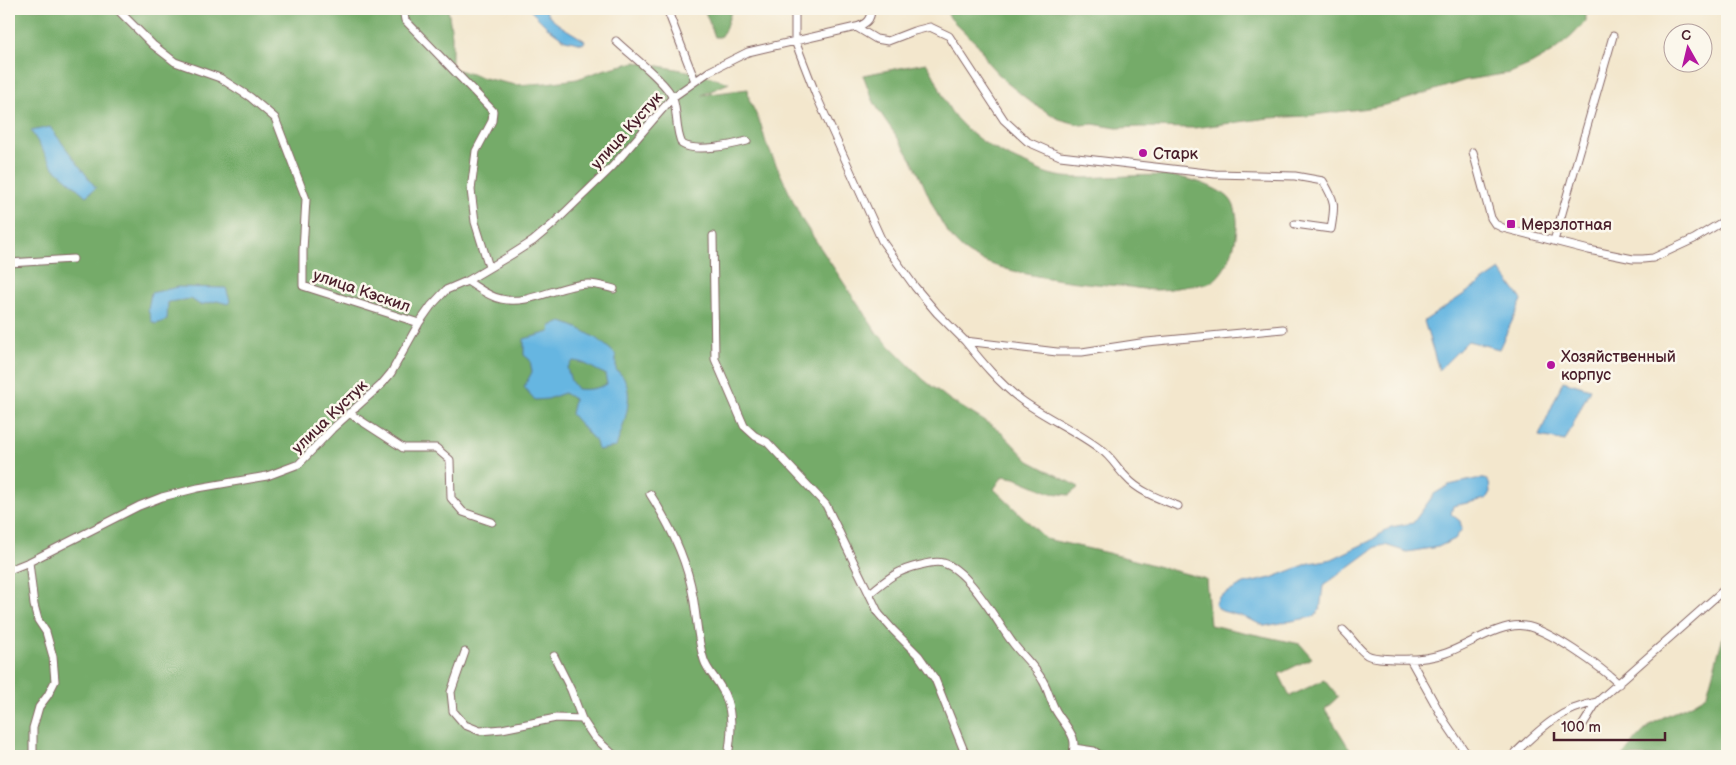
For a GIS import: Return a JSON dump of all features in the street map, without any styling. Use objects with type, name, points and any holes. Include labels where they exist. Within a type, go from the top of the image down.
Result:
[{"type":"street","name":"улица Кэскил","points":[[117,9],[154,45],[176,62],[220,78],[250,97],[275,118],[306,199],[302,250],[303,286],[419,323]]},
{"type":"street","points":[[403,9],[405,20],[493,111],[492,121],[476,151],[471,190],[475,222],[490,267]]},
{"type":"street","points":[[667,9],[695,81]]},
{"type":"street","points":[[795,9],[795,41],[816,95],[882,241],[915,287],[937,313],[965,341],[984,365],[1020,399],[1084,437],[1105,452],[1135,486],[1178,506]]},
{"type":"street","points":[[856,28],[868,21],[871,9]]},
{"type":"street","points":[[856,28],[876,39],[888,41],[930,27],[950,36],[1004,120],[1028,142],[1060,156],[1215,174],[1295,176],[1322,181],[1330,192],[1335,207],[1331,229],[1295,224]]},
{"type":"street","name":"улица Кустук","points":[[9,570],[29,562],[130,511],[162,498],[198,488],[267,476],[299,464],[349,413],[381,385],[391,373],[419,323],[446,290],[467,281],[490,267],[533,240],[552,225],[612,167],[673,97],[727,61],[748,52],[856,28]]},
{"type":"street","points":[[1554,241],[1613,36]]},
{"type":"street","points":[[616,41],[662,82],[673,97],[682,144],[687,147],[724,146],[747,141]]},
{"type":"street","points":[[1473,152],[1491,218],[1495,224],[1503,228],[1589,250],[1633,259],[1643,259],[1653,258],[1694,239],[1727,220]]},
{"type":"street","points":[[713,236],[715,359],[744,426],[755,436],[767,442],[826,505],[880,614],[919,656],[935,679],[966,756]]},
{"type":"street","points":[[9,263],[73,259]]},
{"type":"street","points":[[467,281],[499,299],[512,301],[587,284],[614,289]]},
{"type":"street","points":[[965,341],[1057,352],[1082,352],[1147,342],[1283,329]]},
{"type":"street","points":[[349,413],[403,448],[436,448],[450,460],[450,498],[463,512],[492,522]]},
{"type":"street","points":[[650,494],[666,520],[683,559],[693,594],[704,661],[711,674],[721,686],[726,699],[732,726],[728,756]]},
{"type":"street","points":[[29,562],[34,605],[38,620],[46,632],[53,657],[55,681],[39,707],[33,728],[33,756]]},
{"type":"street","points":[[869,594],[891,575],[905,568],[935,562],[952,567],[959,572],[977,592],[1012,642],[1044,681],[1059,716],[1074,740],[1072,756]]},
{"type":"street","points":[[1582,726],[1597,702],[1727,587]]},
{"type":"street","points":[[1343,630],[1368,655],[1410,659],[1445,654],[1503,628],[1515,625],[1526,626],[1540,630],[1590,660],[1619,684]]},
{"type":"street","points":[[464,652],[451,692],[453,711],[465,725],[480,731],[502,730],[556,718],[582,719]]},
{"type":"street","points":[[554,656],[571,690],[582,719],[594,737],[615,756]]},
{"type":"street","points":[[1410,659],[1441,714],[1468,756]]},
{"type":"street","points":[[1512,756],[1546,724],[1565,712],[1597,702]]},
{"type":"street","points":[[1074,748],[1094,751],[1101,756]]},
{"type":"green space","points":[[9,9],[448,9],[452,35],[452,68],[484,78],[516,85],[546,83],[577,79],[606,69],[636,62],[699,73],[729,83],[702,95],[748,89],[749,99],[761,125],[766,143],[802,220],[877,333],[924,380],[950,400],[999,430],[1029,461],[1079,487],[1069,495],[1051,493],[1015,478],[1003,476],[994,489],[1046,539],[1206,579],[1210,625],[1300,644],[1312,658],[1279,674],[1290,696],[1324,680],[1338,697],[1325,709],[1354,756],[9,756]]},
{"type":"green space","points":[[704,9],[732,9],[725,30],[720,37],[715,37]]},
{"type":"green space","points":[[945,9],[1586,9],[1586,21],[1571,37],[1552,52],[1531,64],[1510,73],[1466,80],[1398,102],[1376,107],[1306,116],[1269,118],[1194,128],[1117,128],[1093,124],[1081,125],[1059,119],[1032,103],[1006,82],[989,64],[979,46],[951,19]]},
{"type":"green space","points":[[926,63],[951,112],[972,134],[989,146],[1041,171],[1056,176],[1076,178],[1151,175],[1180,177],[1209,186],[1224,194],[1232,202],[1236,212],[1237,225],[1236,239],[1226,265],[1219,275],[1207,284],[1166,290],[1148,290],[1058,280],[1033,275],[987,263],[969,254],[956,243],[943,224],[913,162],[871,97],[863,75]]},
{"type":"green space","points":[[1727,622],[1727,756],[1623,756],[1651,725],[1707,694]]},
{"type":"water","points":[[529,9],[545,9],[555,22],[585,41],[583,44],[565,40],[547,27]]},
{"type":"water","points":[[50,127],[96,188],[86,196],[53,167],[31,131]]},
{"type":"water","points":[[1500,270],[1522,300],[1499,349],[1468,341],[1439,370],[1424,321]]},
{"type":"water","points":[[178,287],[226,288],[230,301],[228,304],[217,301],[200,305],[191,299],[168,302],[167,320],[156,324],[152,322],[148,310],[151,293]]},
{"type":"water","points":[[562,322],[577,328],[597,339],[616,355],[616,370],[623,377],[627,386],[628,407],[616,447],[598,450],[596,442],[571,414],[574,399],[564,393],[548,399],[535,400],[524,387],[532,372],[530,360],[524,355],[524,339],[550,332],[551,326]],"holes":[[[573,361],[605,374],[607,384],[592,389],[577,389],[571,381],[567,368]]]},
{"type":"water","points":[[1563,381],[1590,389],[1565,441],[1539,436]]},
{"type":"water","points":[[1485,479],[1489,482],[1490,492],[1486,499],[1453,506],[1451,514],[1460,521],[1462,529],[1455,539],[1438,547],[1407,552],[1385,545],[1376,547],[1323,586],[1320,610],[1313,617],[1265,626],[1241,616],[1222,611],[1215,605],[1219,597],[1244,584],[1271,578],[1310,563],[1332,559],[1370,541],[1391,527],[1413,523],[1434,494],[1449,485]]},
{"type":"place","name":"Старк","points":[[1143,153]]},
{"type":"place","name":"Мерзлотная","points":[[1511,224]]},
{"type":"place","name":"Хозяйственный корпус","points":[[1551,365]]}]
